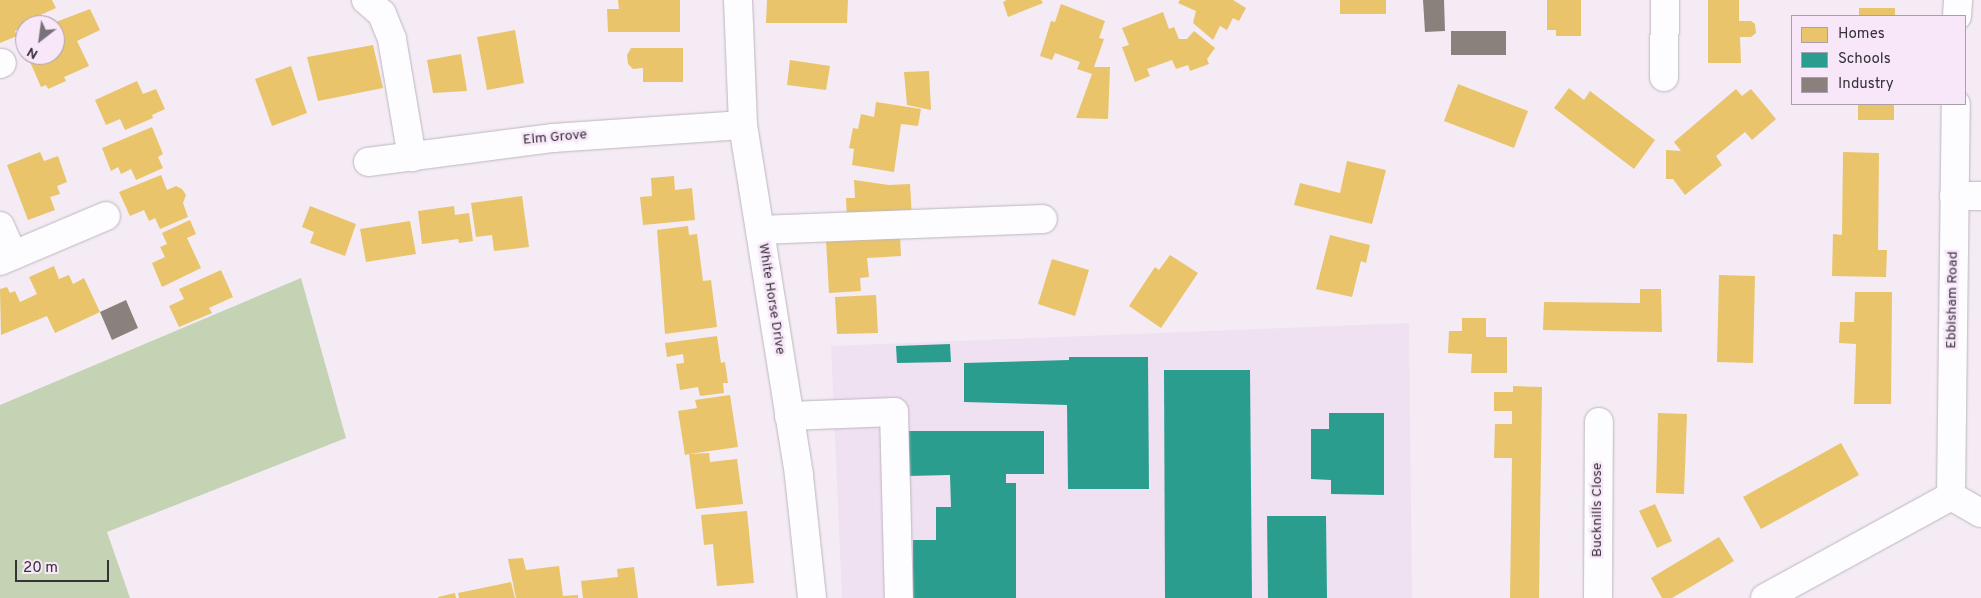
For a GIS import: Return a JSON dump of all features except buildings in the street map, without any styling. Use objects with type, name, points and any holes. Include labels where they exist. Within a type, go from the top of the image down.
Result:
[{"type":"street","points":[[366,0],[382,14],[392,39],[412,157]]},
{"type":"street","name":"White Horse Drive","points":[[738,0],[743,126],[789,416],[812,598]]},
{"type":"street","points":[[1958,0],[1958,15]]},
{"type":"street","points":[[1664,8],[1664,78]]},
{"type":"street","name":"Ebbisham Road","points":[[1951,496],[1968,196],[1956,105]]},
{"type":"street","name":"Elm Grove","points":[[368,162],[553,138],[743,126]]},
{"type":"street","points":[[0,226],[6,258],[106,216]]},
{"type":"street","points":[[760,230],[1043,219]]},
{"type":"street","points":[[789,416],[894,412],[899,598]]},
{"type":"street","name":"Bucknills Close","points":[[1598,598],[1599,422]]},
{"type":"street","points":[[1765,598],[1951,496],[1981,513]]},
{"type":"shaded area","points":[[1409,323],[1412,598],[842,598],[831,346]]},
{"type":"green space","points":[[301,278],[346,438],[107,532],[130,598],[0,598],[0,405]]}]
